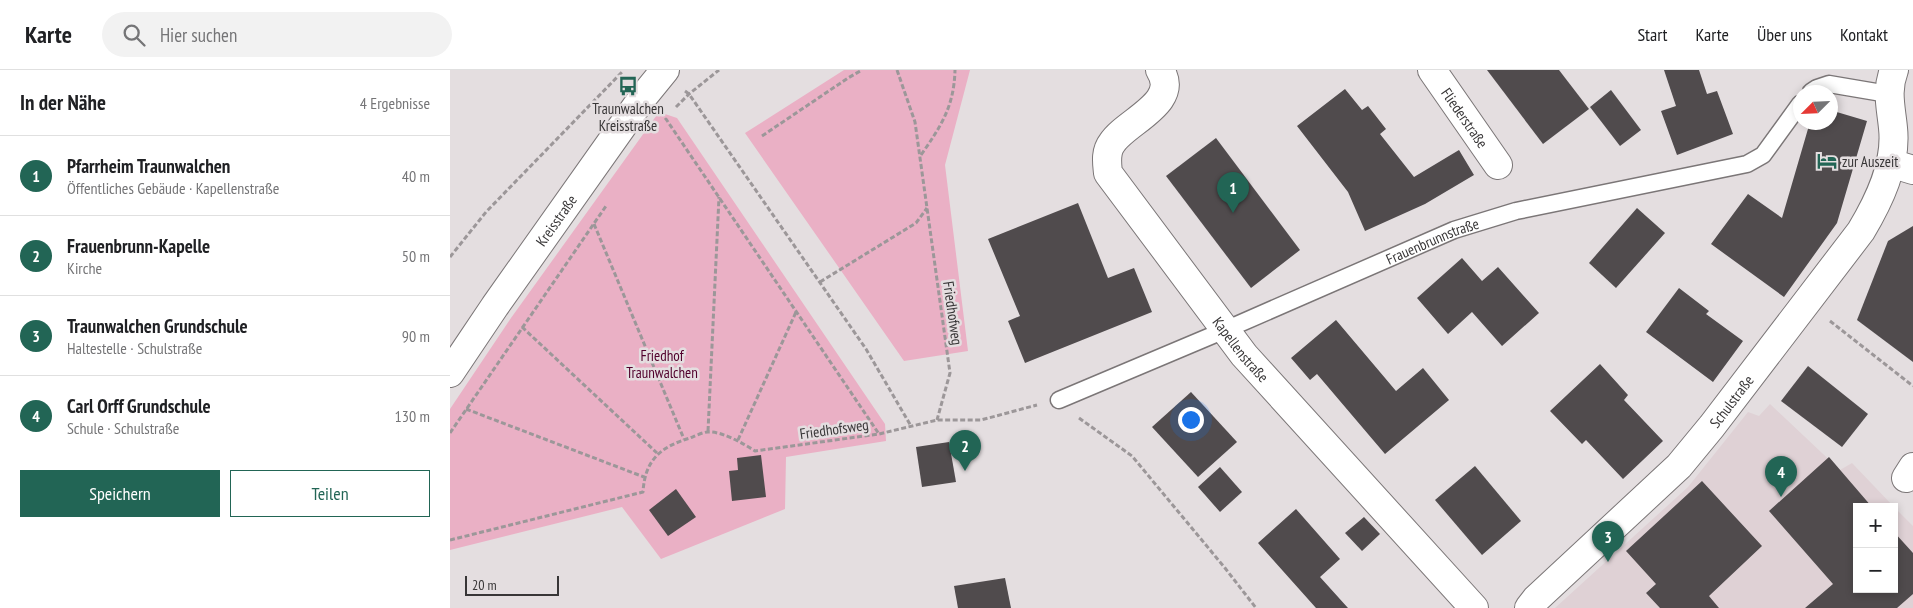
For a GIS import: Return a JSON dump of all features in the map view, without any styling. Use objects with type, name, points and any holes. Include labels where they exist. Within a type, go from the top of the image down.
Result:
[{"type":"street","name":"Kapellenstraße","points":[[1160,70],[1166,85],[1163,94],[1156,103],[1112,143],[1106,157],[1108,173],[1250,362],[1474,608]]},
{"type":"street","name":"Fliederstraße","points":[[1432,70],[1498,165]]},
{"type":"street","name":"Kreisstraße","points":[[450,373],[495,306],[662,73]]},
{"type":"street","name":"Schulstraße","points":[[1529,608],[1536,599],[1679,466],[1712,426],[1861,230],[1882,192],[1902,166],[1893,128],[1891,82]]},
{"type":"lane","points":[[1825,85],[1891,82]]},
{"type":"lane","name":"Frauenbrunnstraße","points":[[1062,398],[1225,330],[1454,230],[1516,211],[1746,164],[1764,155],[1793,114]]},
{"type":"path","points":[[450,257],[486,212],[623,70]]},
{"type":"path","points":[[660,127],[689,94],[719,70]]},
{"type":"path","points":[[762,136],[862,70]]},
{"type":"path","name":"Friedhofweg","points":[[897,70],[915,122],[950,372],[937,420]]},
{"type":"path","points":[[920,155],[940,127],[954,91],[955,70]]},
{"type":"path","points":[[662,73],[689,94],[866,349],[911,426]]},
{"type":"path","name":"Friedhofsweg","points":[[666,119],[879,434],[755,451],[738,440],[708,432]]},
{"type":"path","points":[[450,540],[643,492],[644,477],[657,453],[684,439],[708,432],[719,197]]},
{"type":"path","points":[[450,432],[610,199]]},
{"type":"path","points":[[820,282],[916,224],[928,208]]},
{"type":"path","points":[[594,223],[684,439]]},
{"type":"path","points":[[1806,301],[1913,386]]},
{"type":"path","points":[[738,440],[797,312]]},
{"type":"path","points":[[522,327],[657,453]]},
{"type":"path","points":[[879,434],[937,420],[981,420],[1062,398],[1070,411],[1132,456],[1256,608]]},
{"type":"path","points":[[466,409],[644,477]]},
{"type":"shaded area","points":[[1770,404],[1840,470],[1852,463],[1890,503],[1853,503],[1853,593],[1898,593],[1898,511],[1913,526],[1913,608],[1555,608],[1688,487],[1748,412],[1759,416]]},
{"type":"green space","points":[[844,70],[970,70],[945,165],[968,351],[904,361],[745,133]]},
{"type":"green space","name":"Friedhof Traunwalchen","points":[[659,112],[677,118],[885,424],[886,441],[786,457],[785,509],[661,559],[622,507],[450,550],[450,409],[511,318]]},
{"type":"building","points":[[1487,70],[1559,70],[1589,109],[1543,144]]},
{"type":"building","points":[[1664,70],[1699,70],[1707,94],[1717,91],[1733,134],[1677,155],[1661,111],[1676,106]]},
{"type":"building","points":[[1345,89],[1362,110],[1368,106],[1386,129],[1380,134],[1414,177],[1459,150],[1474,175],[1425,204],[1365,231],[1348,192],[1297,126]]},
{"type":"building","points":[[1611,90],[1641,130],[1620,146],[1590,107]]},
{"type":"building","points":[[1838,112],[1867,121],[1837,223],[1784,297],[1711,244],[1748,194],[1782,218],[1808,130],[1838,130]]},
{"type":"building","points":[[1216,138],[1300,250],[1251,288],[1166,176]]},
{"type":"building","points":[[1078,203],[1108,278],[1134,268],[1152,312],[1025,363],[1008,321],[1020,316],[988,239]]},
{"type":"building","points":[[1637,208],[1665,233],[1616,288],[1589,263]]},
{"type":"building","points":[[1913,226],[1913,362],[1857,320],[1888,241]]},
{"type":"building","points":[[1462,258],[1482,281],[1498,267],[1539,313],[1502,346],[1472,312],[1448,334],[1417,298]]},
{"type":"building","points":[[1679,288],[1709,311],[1706,314],[1743,341],[1713,382],[1646,332]]},
{"type":"building","points":[[1336,320],[1396,391],[1423,368],[1449,400],[1385,454],[1317,374],[1310,380],[1291,358]]},
{"type":"building","points":[[1600,364],[1628,395],[1624,400],[1663,441],[1623,479],[1586,440],[1582,444],[1550,411]]},
{"type":"building","points":[[1808,366],[1868,414],[1842,447],[1781,401]]},
{"type":"building","points":[[1191,392],[1237,442],[1198,477],[1152,427]]},
{"type":"building","points":[[949,442],[956,482],[922,487],[916,447]]},
{"type":"building","points":[[761,455],[766,497],[732,501],[729,471],[738,470],[737,458]]},
{"type":"building","points":[[1829,457],[1869,503],[1853,503],[1853,593],[1898,593],[1898,536],[1913,553],[1913,594],[1897,608],[1805,608],[1833,584],[1769,511]]},
{"type":"building","points":[[1475,466],[1521,521],[1482,555],[1435,500]]},
{"type":"building","points":[[1220,467],[1242,492],[1220,512],[1198,487]]},
{"type":"building","points":[[1702,481],[1762,546],[1709,596],[1719,608],[1660,608],[1646,593],[1656,584],[1626,551]]},
{"type":"building","points":[[676,489],[696,517],[668,536],[649,510]]},
{"type":"building","points":[[1296,509],[1340,559],[1320,577],[1348,608],[1316,608],[1258,543]]},
{"type":"building","points":[[1364,517],[1380,534],[1362,551],[1345,533]]},
{"type":"building","points":[[1005,578],[1011,608],[958,608],[954,586]]},
{"type":"place","name":"Traunwalchen Kreisstraße","points":[[628,86]]},
{"type":"place","name":"zur Auszeit","points":[[1827,161]]},
{"type":"place","name":"Pfarrheim Traunwalchen","points":[[1233,213]]},
{"type":"place","name":"Frauenbrunn-Kapelle","points":[[965,471]]},
{"type":"place","name":"Carl Orff Grundschule","points":[[1781,497]]},
{"type":"place","name":"Traunwalchen Grundschule","points":[[1608,562]]}]
